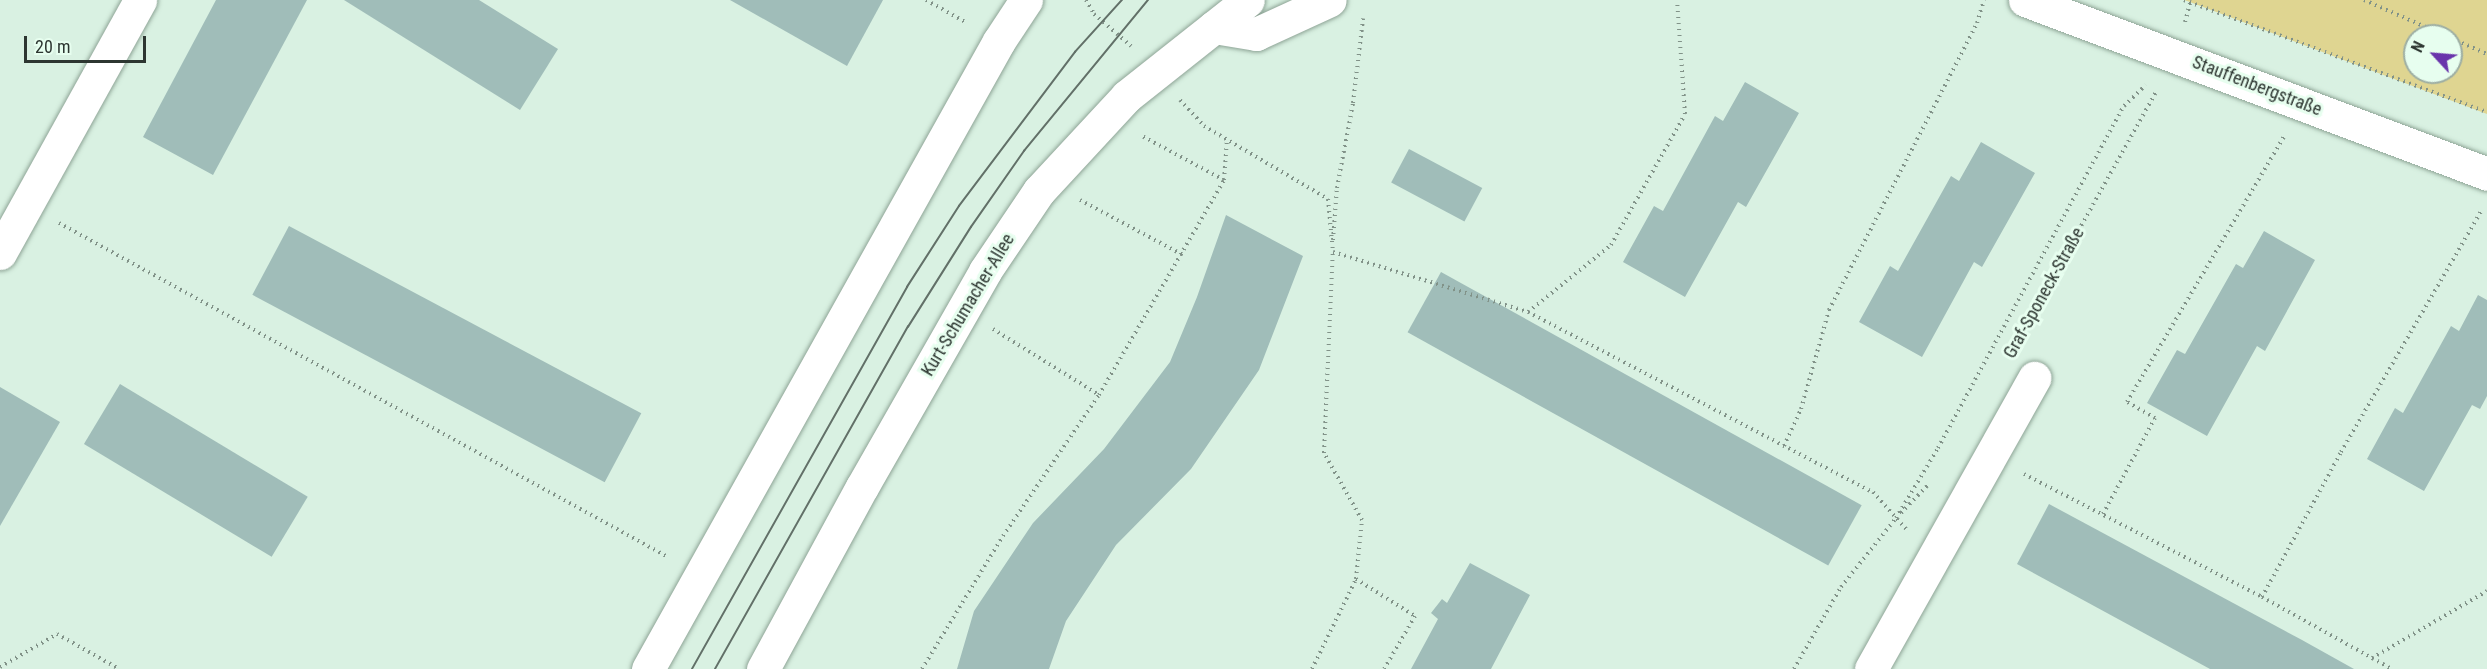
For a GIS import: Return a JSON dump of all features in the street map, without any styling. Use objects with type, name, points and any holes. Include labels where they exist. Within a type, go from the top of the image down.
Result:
[{"type":"street","points":[[0,253],[140,0]]},
{"type":"street","points":[[648,669],[999,41],[1026,0]]},
{"type":"street","name":"Kurt-Schumacher-Allee","points":[[763,669],[862,487],[985,271],[1047,182],[1127,96],[1248,0]]},
{"type":"street","points":[[1214,27],[1257,34],[1330,0]]},
{"type":"street","name":"Stauffenbergstraße","points":[[2025,0],[2487,174]]},
{"type":"street","name":"Graf-Sponeck-Straße","points":[[1871,669],[2034,378]]},
{"type":"path","points":[[926,0],[999,41]]},
{"type":"path","points":[[1086,0],[1094,14],[1143,56],[1204,126],[1328,199],[1333,252]]},
{"type":"path","points":[[1528,312],[1611,245],[1685,114],[1677,0]]},
{"type":"path","points":[[1784,446],[1801,409],[1829,310],[1977,22],[1984,0]]},
{"type":"path","points":[[2184,0],[2487,111]]},
{"type":"path","points":[[2364,0],[2419,24]]},
{"type":"path","points":[[1312,669],[1356,579],[1362,520],[1324,453],[1337,188],[1353,103],[1364,11]]},
{"type":"path","points":[[2463,43],[2487,54]]},
{"type":"path","points":[[1896,518],[1938,448],[2124,106],[2176,55]]},
{"type":"path","name":"Graf-Sponeck-Straße","points":[[2013,348],[2176,55]]},
{"type":"path","points":[[2103,514],[2155,418],[2127,402],[2304,104]]},
{"type":"path","points":[[1107,117],[1224,180]]},
{"type":"path","points":[[922,669],[1003,536],[1099,395],[1183,255],[1224,180],[1227,140]]},
{"type":"path","points":[[1047,182],[1183,255]]},
{"type":"path","points":[[2262,597],[2341,452],[2487,201]]},
{"type":"path","points":[[27,205],[700,574]]},
{"type":"path","points":[[1333,252],[1528,312],[1873,492],[1896,518]]},
{"type":"path","points":[[963,310],[1099,395]]},
{"type":"path","points":[[1990,457],[2262,597],[2392,669]]},
{"type":"path","points":[[1794,669],[1841,587],[1896,518],[1932,481]]},
{"type":"path","points":[[1356,579],[1415,616],[1384,669]]},
{"type":"path","points":[[2372,658],[2487,591]]},
{"type":"path","points":[[0,667],[57,634],[119,669]]},
{"type":"shaded area","points":[[2184,0],[2487,0],[2487,114],[2407,84],[2463,84],[2463,24],[2403,24],[2403,82]]},
{"type":"building","points":[[216,0],[307,0],[213,175],[143,137]]},
{"type":"building","points":[[344,0],[479,0],[558,49],[520,110]]},
{"type":"building","points":[[730,0],[883,0],[847,66]]},
{"type":"building","points":[[1745,82],[1799,113],[1746,207],[1738,202],[1685,297],[1623,262],[1654,206],[1663,211],[1715,116],[1723,121]]},
{"type":"building","points":[[1981,142],[2035,173],[1982,267],[1974,262],[1922,357],[1859,322],[1890,266],[1898,271],[1951,176],[1959,181]]},
{"type":"building","points":[[1409,149],[1482,188],[1464,222],[1391,183]]},
{"type":"building","points":[[1226,215],[1303,256],[1259,370],[1191,469],[1116,545],[1066,621],[1049,669],[957,669],[974,611],[1033,523],[1104,449],[1170,362],[1197,297]]},
{"type":"building","points":[[289,226],[641,413],[605,482],[252,295]]},
{"type":"building","points":[[2264,231],[2315,260],[2265,351],[2257,346],[2207,436],[2147,403],[2177,350],[2185,354],[2236,264],[2243,268]]},
{"type":"building","points":[[1441,272],[1862,505],[1828,566],[1408,332]]},
{"type":"building","points":[[2478,295],[2487,300],[2487,396],[2480,409],[2472,405],[2424,491],[2367,459],[2395,408],[2403,413],[2451,326],[2459,331]]},
{"type":"building","points":[[120,384],[308,497],[272,557],[84,444]]},
{"type":"building","points":[[0,387],[60,422],[0,526]]},
{"type":"building","points":[[2049,504],[2354,669],[2210,669],[2017,564]]},
{"type":"building","points":[[1470,563],[1530,595],[1491,669],[1411,669],[1438,619],[1431,613],[1442,599],[1447,603]]},
{"type":"tram line","points":[[692,669],[907,287],[959,206],[1075,52],[1122,0]]},
{"type":"tram line","points":[[715,669],[908,327],[971,227],[1024,151],[1148,0]]}]
